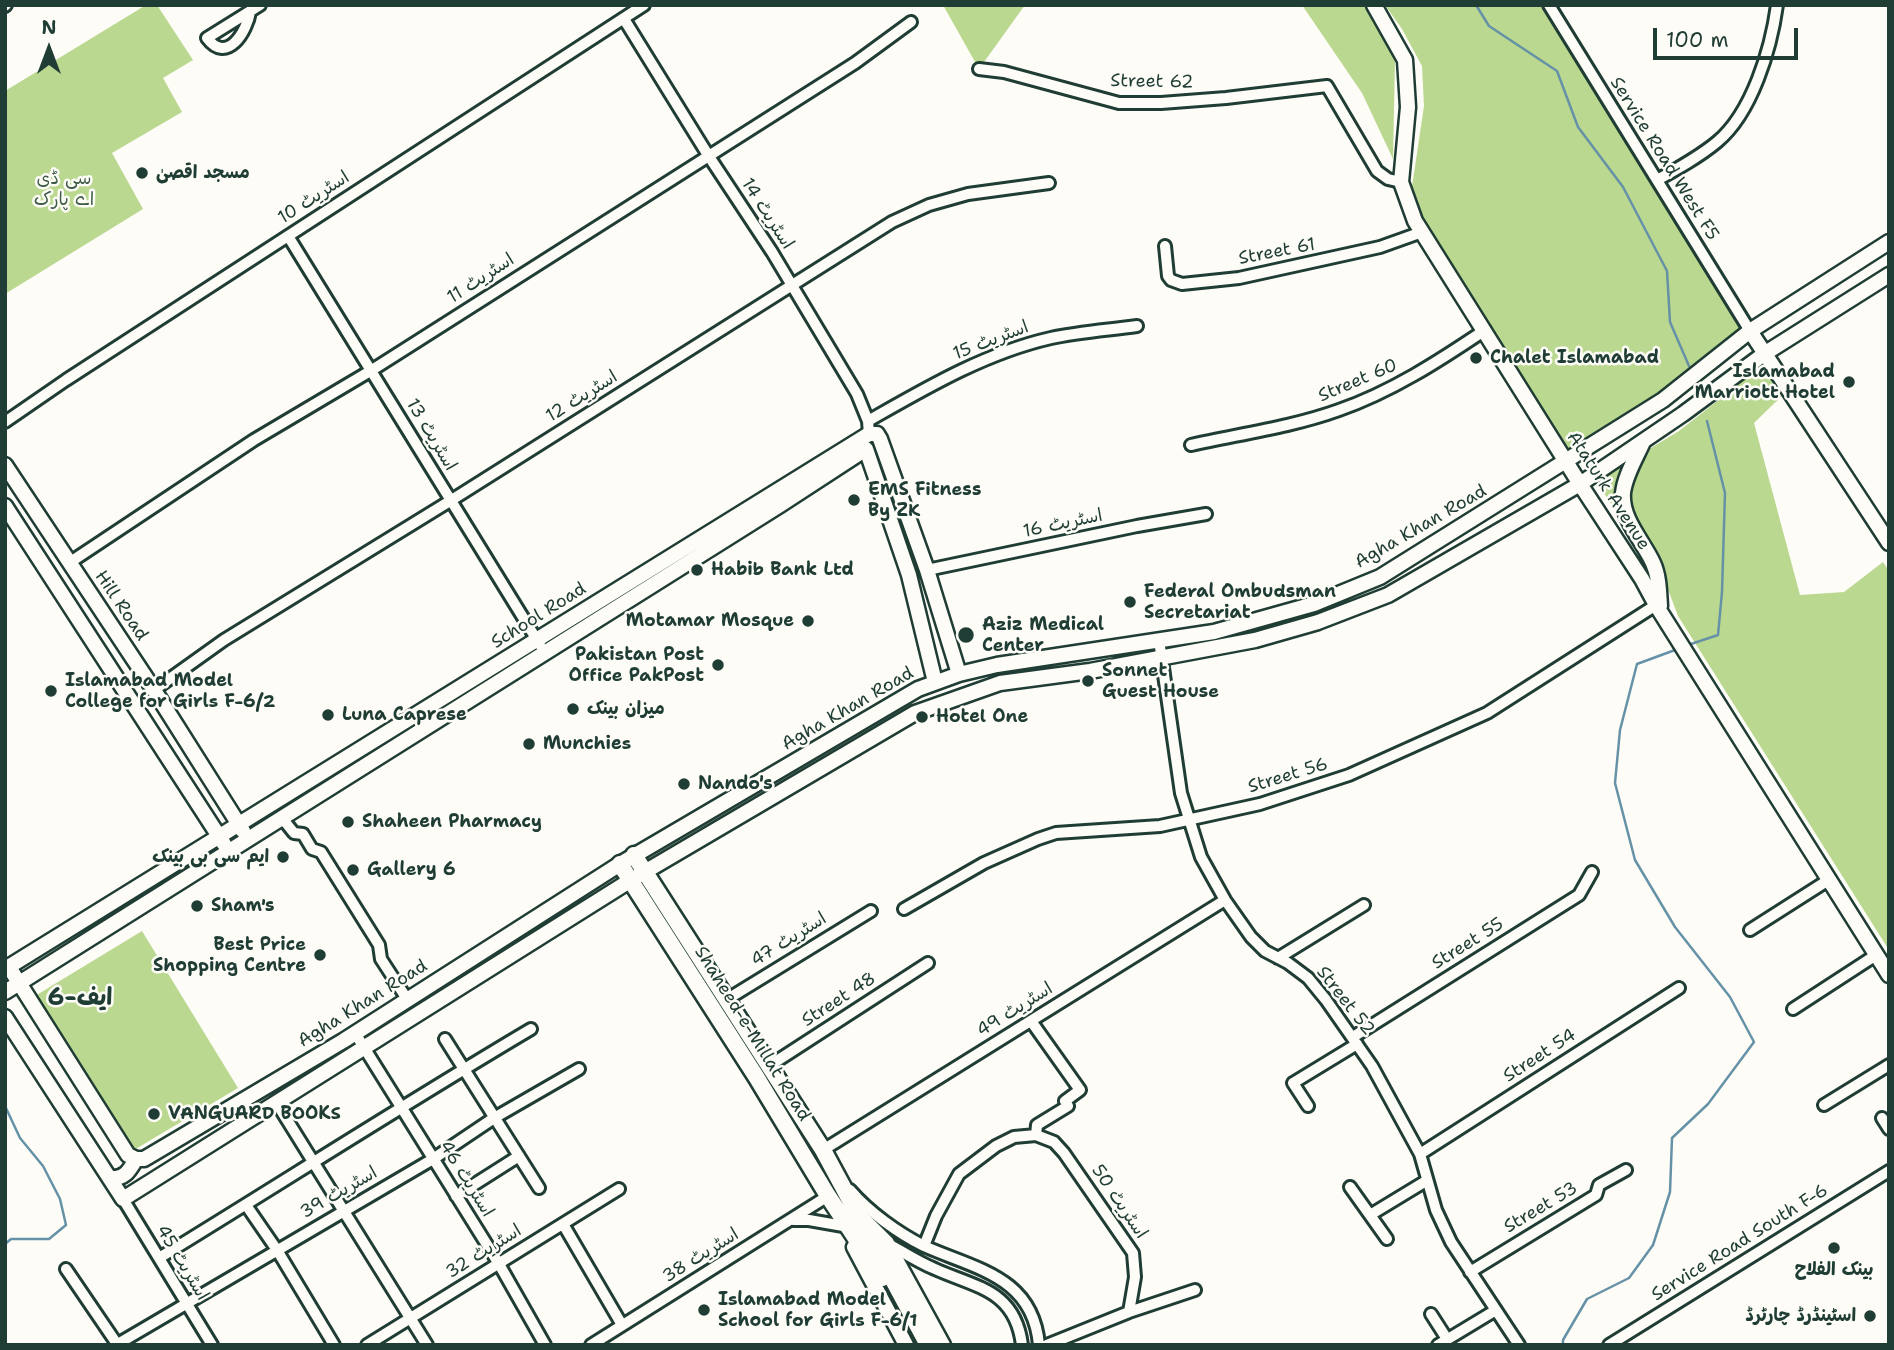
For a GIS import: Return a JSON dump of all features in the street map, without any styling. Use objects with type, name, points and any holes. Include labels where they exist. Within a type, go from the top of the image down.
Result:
[{"type":"main road","name":"Shaheed-e-Millat Road","points":[[627,860],[725,1007],[769,1066],[830,1162],[854,1222],[918,1345]]},
{"type":"main road","name":"Shaheed-e-Millat Road","points":[[725,1007],[828,1196],[854,1222],[928,1345]]},
{"type":"main road","points":[[814,1172],[830,1162]]},
{"type":"street","name":"اسٹریٹ 10","points":[[5,422],[644,5]]},
{"type":"street","name":"Ataturk Avenue","points":[[1374,5],[1405,60],[1408,107],[1401,182],[1422,232],[1889,975]]},
{"type":"street","name":"Service Road West F5","points":[[1549,5],[1751,331]]},
{"type":"street","points":[[1657,180],[1719,141],[1744,110],[1773,35],[1777,5]]},
{"type":"street","name":"اسٹریٹ 14","points":[[624,19],[772,252],[857,394],[872,431]]},
{"type":"street","name":"اسٹریٹ 11","points":[[69,563],[254,440],[372,370],[855,62],[911,22]]},
{"type":"street","name":"Street 62","points":[[979,69],[1004,72],[1119,103],[1226,98],[1327,86],[1377,171],[1388,179],[1401,182]]},
{"type":"street","name":"اسٹریٹ 12","points":[[153,690],[224,640],[892,222],[929,205],[968,194],[1049,183]]},
{"type":"street","name":"Street 61","points":[[1165,246],[1168,276],[1176,283],[1189,284],[1239,278],[1333,258],[1380,247],[1422,232]]},
{"type":"street","name":"اسٹریٹ 13","points":[[288,236],[541,646]]},
{"type":"street","name":"Agha Khan Road","points":[[110,1178],[120,1179],[140,1159],[355,1033],[627,860],[905,695],[959,674],[997,665],[1214,632],[1314,604],[1380,577],[1663,400],[1751,331],[1889,242]]},
{"type":"street","name":"Agha Khan Road","points":[[123,1199],[638,876],[915,713],[1000,684],[1161,658],[1268,636],[1318,622],[1388,595],[1580,484],[1764,354],[1889,275]]},
{"type":"street","name":"اسٹریٹ 15","points":[[872,431],[944,379],[985,359],[1050,338],[1137,326]]},
{"type":"street","name":"Street 60","points":[[1191,445],[1321,416],[1353,405],[1418,374],[1485,330]]},
{"type":"street","points":[[1751,331],[1889,543]]},
{"type":"street","points":[[872,431],[927,570],[959,674]]},
{"type":"street","name":"School Road","points":[[7,968],[240,825],[416,724],[866,449],[872,431]]},
{"type":"street","name":"School Road","points":[[541,646],[872,431]]},
{"type":"street","points":[[1644,441],[1628,474],[1623,496],[1635,532],[1653,563],[1659,586],[1658,608]]},
{"type":"street","points":[[866,449],[909,575],[935,682]]},
{"type":"street","name":"Hill Road","points":[[5,466],[153,690],[247,839]]},
{"type":"street","points":[[5,506],[228,851]]},
{"type":"street","name":"اسٹریٹ 16","points":[[927,570],[1206,514]]},
{"type":"street","name":"Street 56","points":[[904,909],[984,863],[1056,833],[1160,826],[1260,804],[1311,789],[1445,734],[1487,713],[1658,608]]},
{"type":"street","name":"Street 52","points":[[1158,640],[1181,793],[1201,857],[1225,900],[1251,937],[1265,951],[1308,978],[1387,1090],[1420,1154],[1426,1181],[1451,1242],[1519,1345]]},
{"type":"street","points":[[905,695],[915,713]]},
{"type":"street","name":"School Road","points":[[5,992],[282,818],[416,724]]},
{"type":"street","points":[[282,818],[293,833],[303,834],[312,849],[321,852],[379,945],[381,959],[407,999]]},
{"type":"street","name":"Street 55","points":[[1308,1106],[1293,1083],[1578,895],[1592,872]]},
{"type":"street","points":[[1750,930],[1830,879]]},
{"type":"street","name":"اسٹریٹ 49","points":[[830,1162],[1031,1021],[1225,900]]},
{"type":"street","points":[[1279,958],[1364,905]]},
{"type":"street","name":"اسٹریٹ 47","points":[[725,1007],[871,911]]},
{"type":"street","points":[[1793,1009],[1876,955]]},
{"type":"street","name":"Street 48","points":[[769,1066],[928,963]]},
{"type":"street","points":[[7,968],[128,1155],[140,1159],[155,1179]]},
{"type":"street","name":"Street 54","points":[[1420,1154],[1679,988]]},
{"type":"street","points":[[5,1017],[123,1199]]},
{"type":"street","points":[[924,1246],[936,1216],[959,1174],[996,1146],[1037,1130],[1068,1106],[1065,1101],[1080,1090],[1031,1021]]},
{"type":"street","points":[[159,1258],[531,1028]]},
{"type":"street","name":"اسٹریٹ 46","points":[[355,1033],[499,1264],[545,1345]]},
{"type":"street","points":[[445,1039],[539,1188]]},
{"type":"street","points":[[1824,1105],[1889,1065]]},
{"type":"street","name":"اسٹریٹ 39","points":[[116,1344],[433,1159],[495,1118],[579,1069]]},
{"type":"street","points":[[249,1096],[259,1113]]},
{"type":"street","points":[[276,1102],[427,1345]]},
{"type":"street","points":[[1882,1118],[1889,1129]]},
{"type":"street","name":"اسٹریٹ 50","points":[[1037,1130],[1064,1153],[1133,1253],[1135,1277],[1129,1312]]},
{"type":"street","points":[[456,1196],[519,1156]]},
{"type":"street","points":[[830,1162],[861,1203],[909,1238],[984,1269],[1013,1287],[1030,1310],[1040,1345]]},
{"type":"street","name":"Street 53","points":[[1470,1272],[1596,1195],[1600,1185],[1626,1170]]},
{"type":"street","name":"Service Road South F-6","points":[[1609,1345],[1889,1171]]},
{"type":"street","points":[[1370,1215],[1426,1181]]},
{"type":"street","points":[[1350,1187],[1387,1239]]},
{"type":"street","name":"اسٹریٹ 32","points":[[367,1345],[620,1189]]},
{"type":"street","name":"اسٹریٹ 38","points":[[591,1345],[828,1196]]},
{"type":"street","name":"اسٹریٹ 45","points":[[123,1199],[212,1345]]},
{"type":"street","points":[[246,1205],[277,1250],[334,1345]]},
{"type":"street","points":[[792,1220],[854,1222]]},
{"type":"street","name":"Shaheed-e-Millat Road","points":[[906,1345],[853,1244],[854,1222],[887,1243],[943,1345]]},
{"type":"street","points":[[563,1224],[622,1325]]},
{"type":"street","points":[[887,1243],[933,1269],[984,1289],[1001,1299],[1017,1323],[1022,1345]]},
{"type":"street","points":[[66,1269],[116,1344]]},
{"type":"street","points":[[1047,1345],[1129,1312],[1195,1290]]},
{"type":"street","points":[[1431,1314],[1443,1342],[1496,1310]]},
{"type":"green space","name":"سی ڈی اے پارک","points":[[146,5],[157,5],[193,60],[163,78],[182,112],[112,153],[143,209],[5,294],[5,91]]},
{"type":"green space","points":[[943,5],[1025,5],[979,69]]},
{"type":"green space","points":[[1302,5],[1364,5],[1395,60],[1393,159],[1362,93]]},
{"type":"green space","points":[[1385,5],[1540,5],[1745,327],[1640,408],[1566,453],[1410,200],[1424,106],[1422,66]]},
{"type":"green space","points":[[1767,362],[1787,391],[1754,423],[1800,595],[1844,592],[1883,562],[1889,571],[1889,950],[1678,616],[1669,592],[1596,481],[1679,431]]},
{"type":"green space","points":[[142,931],[238,1088],[134,1150],[35,996]]},
{"type":"waterway","points":[[1476,5],[1489,26],[1557,71],[1578,127],[1623,187],[1667,271],[1670,322],[1689,366]]},
{"type":"waterway","points":[[1691,644],[1718,635],[1722,592],[1725,493],[1707,421]]},
{"type":"waterway","points":[[1563,1345],[1563,1340],[1587,1299],[1629,1278],[1653,1245],[1670,1192],[1672,1138],[1708,1104],[1754,1042],[1730,997],[1675,927],[1635,860],[1615,783],[1620,730],[1637,664],[1675,650]]},
{"type":"waterway","points":[[5,1106],[20,1138],[43,1166],[60,1199],[66,1225],[49,1239],[11,1239],[5,1244]]},
{"type":"place","name":"مسجد اقصیٰ","points":[[142,173]]},
{"type":"place","name":"Chalet Islamabad","points":[[1476,358]]},
{"type":"place","name":"Islamabad Marriott Hotel","points":[[1849,382]]},
{"type":"place","name":"EMS Fitness By ZK","points":[[854,500]]},
{"type":"place","name":"Habib Bank Ltd","points":[[697,570]]},
{"type":"place","name":"Federal Ombudsman Secretariat","points":[[1130,602]]},
{"type":"place","name":"Motamar Mosque","points":[[808,621]]},
{"type":"place","name":"Aziz Medical Center","points":[[966,635]]},
{"type":"place","name":"Pakistan Post Office PakPost","points":[[718,665]]},
{"type":"place","name":"Sonnet Guest House","points":[[1088,681]]},
{"type":"place","name":"Islamabad Model College for Girls F-6/2","points":[[51,691]]},
{"type":"place","name":"میزان بینک","points":[[573,709]]},
{"type":"place","name":"Luna Caprese","points":[[328,715]]},
{"type":"place","name":"Hotel One","points":[[922,717]]},
{"type":"place","name":"Munchies","points":[[529,744]]},
{"type":"place","name":"Nando's","points":[[684,784]]},
{"type":"place","name":"Shaheen Pharmacy","points":[[348,822]]},
{"type":"place","name":"ایم سی بی بینک","points":[[283,857]]},
{"type":"place","name":"Gallery 6","points":[[353,870]]},
{"type":"place","name":"Sham's","points":[[197,906]]},
{"type":"place","name":"Best Price Shopping Centre","points":[[320,955]]},
{"type":"place","name":"VANGUARD BOOKS","points":[[154,1114]]},
{"type":"place","name":"بینک الفلاح","points":[[1834,1248]]},
{"type":"place","name":"Islamabad Model School for Girls F-6/1","points":[[704,1310]]},
{"type":"place","name":"اسٹینڈرڈ چارٹرڈ","points":[[1870,1316]]},
{"type":"district","name":"ایف-6","points":[[80,999]]}]
